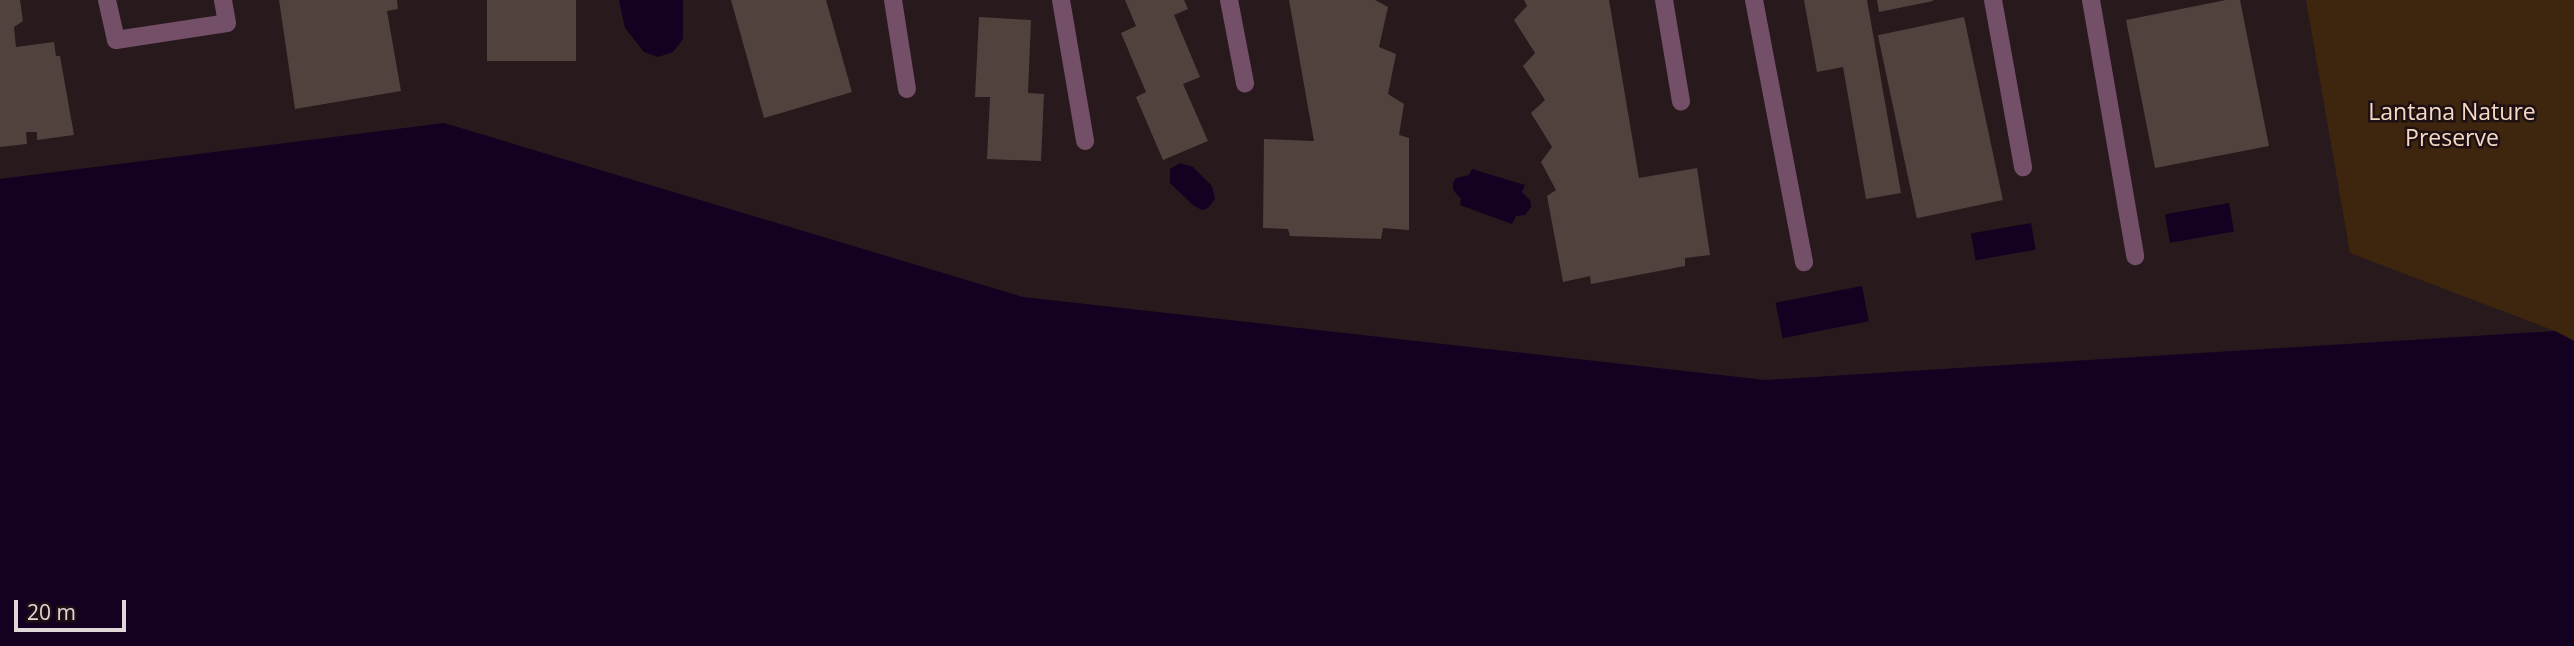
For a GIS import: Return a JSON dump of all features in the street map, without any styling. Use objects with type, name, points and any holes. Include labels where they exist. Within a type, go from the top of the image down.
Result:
[{"type":"lane","points":[[107,0],[116,40],[227,23],[223,0]]},
{"type":"lane","points":[[893,0],[907,89]]},
{"type":"lane","points":[[1061,0],[1085,141]]},
{"type":"lane","points":[[1229,0],[1245,83]]},
{"type":"lane","points":[[1664,0],[1681,102]]},
{"type":"lane","points":[[1754,0],[1804,262]]},
{"type":"lane","points":[[1993,0],[2023,167]]},
{"type":"lane","points":[[2091,0],[2135,256]]},
{"type":"green space","name":"Lantana Nature Preserve","points":[[2306,0],[2574,0],[2574,341],[2555,331],[2350,253]]},
{"type":"shaded area","points":[[619,0],[683,0],[683,39],[673,52],[658,57],[644,52],[625,28]]},
{"type":"shaded area","points":[[444,123],[1023,297],[1765,380],[2555,331],[2574,341],[2574,646],[0,646],[0,179]]},
{"type":"shaded area","points":[[1180,163],[1193,167],[1212,186],[1215,199],[1208,208],[1202,210],[1194,206],[1170,183],[1170,169]]},
{"type":"shaded area","points":[[1472,169],[1525,185],[1522,192],[1530,200],[1531,207],[1525,215],[1516,216],[1512,224],[1460,205],[1461,199],[1453,190],[1453,183],[1456,178],[1469,175]]},
{"type":"shaded area","points":[[2229,203],[2234,232],[2170,243],[2165,214]]},
{"type":"shaded area","points":[[2031,223],[2036,250],[1976,260],[1971,234]]},
{"type":"shaded area","points":[[1862,286],[1869,321],[1782,338],[1776,303]]},
{"type":"building","points":[[0,0],[20,0],[23,21],[14,27],[16,47],[54,42],[56,56],[60,56],[74,135],[37,140],[37,132],[26,132],[27,144],[0,147]]},
{"type":"building","points":[[279,0],[397,0],[398,9],[387,11],[401,91],[295,109]]},
{"type":"building","points":[[487,0],[576,0],[576,61],[487,61]]},
{"type":"building","points":[[731,0],[826,0],[852,92],[764,118]]},
{"type":"building","points":[[1125,0],[1184,0],[1188,9],[1174,15],[1200,77],[1183,84],[1208,141],[1163,160],[1136,97],[1146,92],[1121,33],[1136,26]]},
{"type":"building","points":[[1289,0],[1375,0],[1388,7],[1379,47],[1396,54],[1388,94],[1404,104],[1399,135],[1409,138],[1409,230],[1383,228],[1381,239],[1290,236],[1288,229],[1263,228],[1264,139],[1314,141]]},
{"type":"building","points":[[1524,0],[1609,0],[1639,178],[1697,168],[1710,255],[1685,258],[1685,266],[1591,284],[1590,276],[1563,282],[1547,196],[1556,190],[1541,162],[1552,147],[1531,113],[1545,100],[1523,66],[1535,53],[1514,20],[1527,6]]},
{"type":"building","points":[[1804,0],[1867,0],[1901,193],[1866,199],[1843,67],[1817,72]]},
{"type":"building","points":[[1877,0],[1933,0],[1933,1],[1879,12]]},
{"type":"building","points":[[2226,0],[2240,0],[2269,146],[2155,168],[2126,20]]},
{"type":"building","points":[[979,17],[1031,20],[1028,93],[1044,94],[1041,161],[987,159],[990,97],[975,97]]},
{"type":"building","points":[[1964,17],[2003,200],[1917,218],[1878,35]]}]
